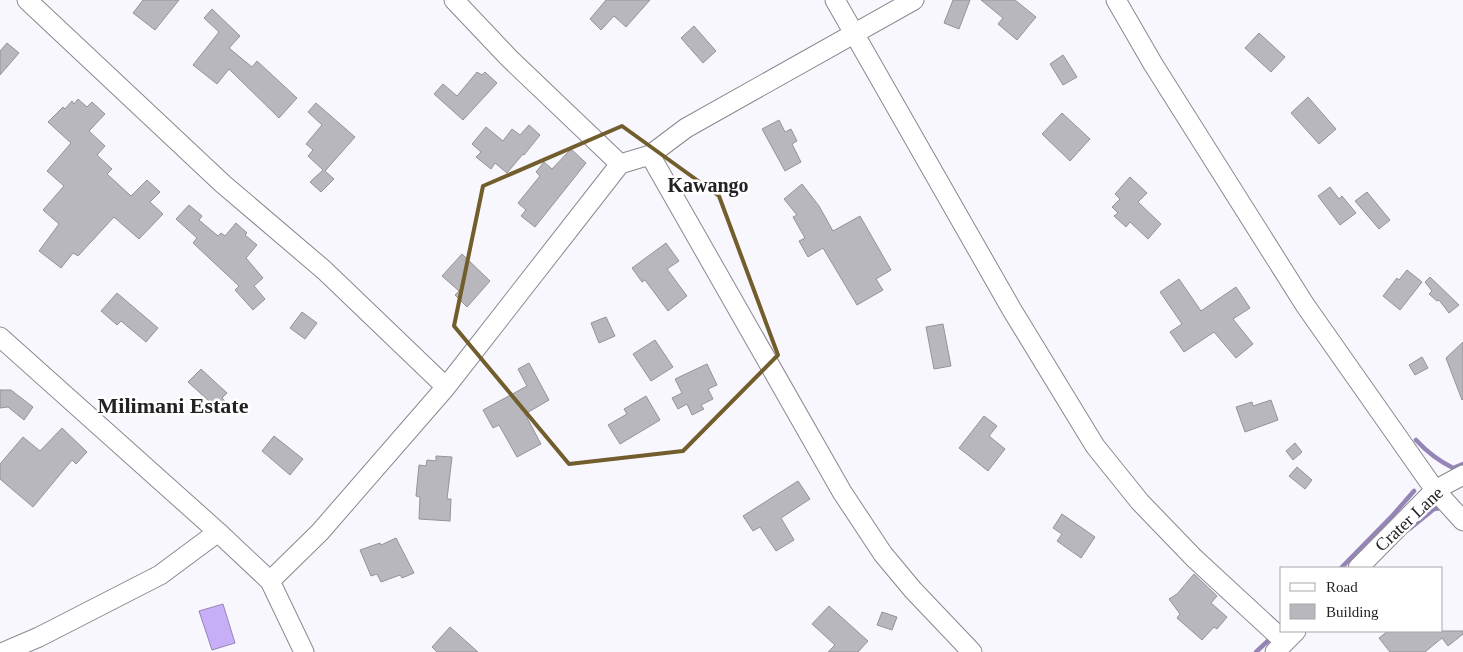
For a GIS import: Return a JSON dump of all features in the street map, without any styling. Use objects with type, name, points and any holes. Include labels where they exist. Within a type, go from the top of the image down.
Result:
[{"type":"street","points":[[27,0],[223,184],[324,270],[446,387]]},
{"type":"street","points":[[454,0],[509,58],[620,164]]},
{"type":"street","points":[[835,0],[1012,310],[1095,446],[1140,502],[1194,558],[1285,642]]},
{"type":"street","points":[[270,581],[320,532],[446,387],[620,164],[650,155],[686,128],[914,0]]},
{"type":"street","points":[[1116,0],[1154,64],[1306,305],[1435,490],[1463,521]]},
{"type":"street","points":[[650,155],[842,492],[884,554],[913,590],[972,652]]},
{"type":"street","points":[[0,337],[270,581],[304,652]]},
{"type":"street","name":"Crater Lane","points":[[1359,567],[1435,490],[1463,475]]},
{"type":"street","points":[[4,652],[39,637],[160,575],[218,532]]},
{"type":"highlighted area","points":[[622,126],[719,196],[778,355],[683,451],[569,464],[454,326],[483,186]]},
{"type":"shaded area","points":[[223,604],[235,643],[212,650],[199,611]]},
{"type":"building","points":[[143,0],[179,0],[155,30],[133,13]]},
{"type":"building","points":[[606,0],[650,0],[626,27],[614,16],[601,30],[590,19]]},
{"type":"building","points":[[953,0],[970,0],[959,29],[944,23]]},
{"type":"building","points":[[981,0],[1015,0],[1036,17],[1017,40],[998,24],[1003,18]]},
{"type":"building","points":[[212,9],[240,36],[229,48],[252,67],[257,61],[297,98],[279,118],[229,69],[217,84],[193,65],[219,32],[204,18]]},
{"type":"building","points":[[694,26],[716,51],[703,63],[681,38]]},
{"type":"building","points":[[1259,33],[1285,57],[1271,72],[1245,48]]},
{"type":"building","points":[[7,43],[19,53],[0,75],[0,51]]},
{"type":"building","points":[[1063,55],[1077,77],[1063,85],[1050,64]]},
{"type":"building","points":[[477,72],[482,75],[485,72],[497,83],[463,120],[434,94],[443,84],[457,96]]},
{"type":"building","points":[[1308,97],[1336,129],[1319,144],[1291,113]]},
{"type":"building","points":[[78,99],[87,107],[92,102],[105,114],[89,131],[105,146],[97,155],[112,169],[107,174],[131,196],[147,180],[160,192],[150,202],[163,214],[139,239],[114,217],[78,256],[73,253],[61,268],[39,251],[59,224],[43,210],[64,186],[47,171],[71,143],[48,122],[63,107],[65,109],[72,101],[74,104]]},
{"type":"building","points":[[316,103],[355,137],[325,171],[334,179],[321,192],[310,182],[323,170],[308,156],[313,150],[306,144],[322,125],[308,112]]},
{"type":"building","points":[[1062,113],[1090,139],[1070,161],[1042,134]]},
{"type":"building","points":[[779,120],[785,132],[791,129],[797,141],[792,144],[801,162],[785,171],[762,129]]},
{"type":"building","points":[[529,125],[540,135],[507,173],[495,163],[491,169],[476,157],[481,152],[472,144],[486,127],[503,141],[512,129],[520,135]]},
{"type":"building","points":[[571,149],[586,163],[535,227],[521,216],[526,210],[518,203],[540,176],[536,172],[544,162],[552,169]]},
{"type":"building","points":[[1130,177],[1147,193],[1138,202],[1161,224],[1148,239],[1130,222],[1126,227],[1114,216],[1118,213],[1112,207],[1120,199],[1115,194]]},
{"type":"building","points":[[802,184],[819,206],[833,231],[860,216],[891,270],[876,279],[883,290],[857,305],[823,248],[808,257],[799,241],[805,238],[793,217],[797,215],[784,199]]},
{"type":"building","points":[[1330,187],[1339,199],[1342,196],[1356,213],[1340,225],[1318,196]]},
{"type":"building","points":[[1367,192],[1390,220],[1379,229],[1355,201]]},
{"type":"building","points":[[189,205],[202,216],[199,220],[218,236],[221,233],[225,236],[236,223],[247,233],[245,235],[257,245],[246,258],[263,278],[254,286],[265,299],[253,310],[235,290],[239,286],[193,243],[197,238],[176,219]]},
{"type":"building","points":[[666,243],[679,261],[667,269],[687,296],[668,311],[645,280],[642,282],[632,268]]},
{"type":"building","points":[[462,254],[490,281],[467,307],[455,295],[459,291],[442,276]]},
{"type":"building","points":[[1407,270],[1422,282],[1400,310],[1383,296],[1397,278],[1399,280]]},
{"type":"building","points":[[1430,277],[1459,305],[1449,313],[1439,300],[1437,301],[1429,294],[1432,291],[1425,282]]},
{"type":"building","points":[[1179,279],[1201,311],[1236,287],[1250,308],[1233,319],[1253,344],[1236,358],[1214,332],[1184,352],[1170,332],[1182,324],[1160,292]]},
{"type":"building","points":[[117,293],[158,328],[146,342],[121,321],[117,325],[101,311]]},
{"type":"building","points":[[302,312],[317,323],[305,339],[290,328]]},
{"type":"building","points":[[606,317],[615,336],[599,343],[591,323]]},
{"type":"building","points":[[943,324],[951,366],[934,369],[926,327]]},
{"type":"building","points":[[655,340],[673,367],[651,381],[633,354]]},
{"type":"building","points":[[1463,342],[1463,399],[1462,400],[1446,358]]},
{"type":"building","points":[[1422,357],[1428,368],[1415,375],[1409,365]]},
{"type":"building","points":[[529,363],[549,400],[525,414],[541,444],[517,457],[499,425],[493,428],[483,410],[527,386],[518,369]]},
{"type":"building","points":[[707,364],[717,385],[708,389],[713,399],[701,405],[704,409],[692,415],[687,404],[678,409],[672,398],[682,393],[675,379]]},
{"type":"building","points":[[201,369],[227,393],[222,398],[227,403],[220,411],[188,382]]},
{"type":"building","points":[[0,390],[11,390],[33,407],[24,420],[8,407],[0,408]]},
{"type":"building","points":[[646,396],[660,420],[620,444],[608,425],[627,414],[624,409]]},
{"type":"building","points":[[1271,400],[1278,420],[1245,432],[1236,407],[1252,402],[1253,406]]},
{"type":"building","points":[[984,416],[997,426],[989,436],[1005,449],[988,471],[959,448]]},
{"type":"building","points":[[62,428],[87,452],[76,464],[72,460],[33,507],[0,479],[0,464],[23,437],[40,451]]},
{"type":"building","points":[[274,436],[303,459],[290,475],[262,451]]},
{"type":"building","points":[[1295,443],[1302,452],[1293,460],[1286,451]]},
{"type":"building","points":[[436,456],[452,457],[447,499],[451,499],[450,521],[419,519],[420,497],[416,496],[419,465],[426,466],[427,460],[436,461]]},
{"type":"building","points":[[1297,467],[1312,480],[1305,489],[1289,476]]},
{"type":"building","points":[[798,481],[810,499],[781,518],[794,540],[776,551],[760,527],[753,531],[743,516]]},
{"type":"building","points":[[1062,514],[1095,537],[1081,558],[1057,541],[1062,534],[1053,528]]},
{"type":"building","points":[[396,538],[414,573],[402,578],[400,575],[381,582],[377,574],[371,576],[360,550],[380,543],[381,545]]},
{"type":"building","points":[[1194,574],[1217,596],[1211,603],[1227,617],[1217,629],[1214,627],[1202,640],[1177,618],[1180,614],[1169,599],[1177,594]]},
{"type":"building","points":[[829,606],[868,641],[858,652],[828,652],[835,645],[812,624]]},
{"type":"building","points":[[882,612],[897,617],[892,630],[877,625]]},
{"type":"building","points":[[450,627],[478,652],[437,652],[432,647]]},
{"type":"building","points":[[1463,631],[1463,634],[1448,646],[1442,638],[1425,652],[1390,652],[1379,638],[1387,632]]},
{"type":"waterway","points":[[1416,440],[1433,456],[1453,468],[1463,464]]},
{"type":"waterway","points":[[1342,567],[1414,491]]},
{"type":"waterway","points":[[1408,530],[1434,509],[1443,509]]},
{"type":"waterway","points":[[1256,652],[1270,639]]},
{"type":"district","name":"Kawango","points":[[708,185]]},
{"type":"district","name":"Milimani Estate","points":[[173,405]]}]
